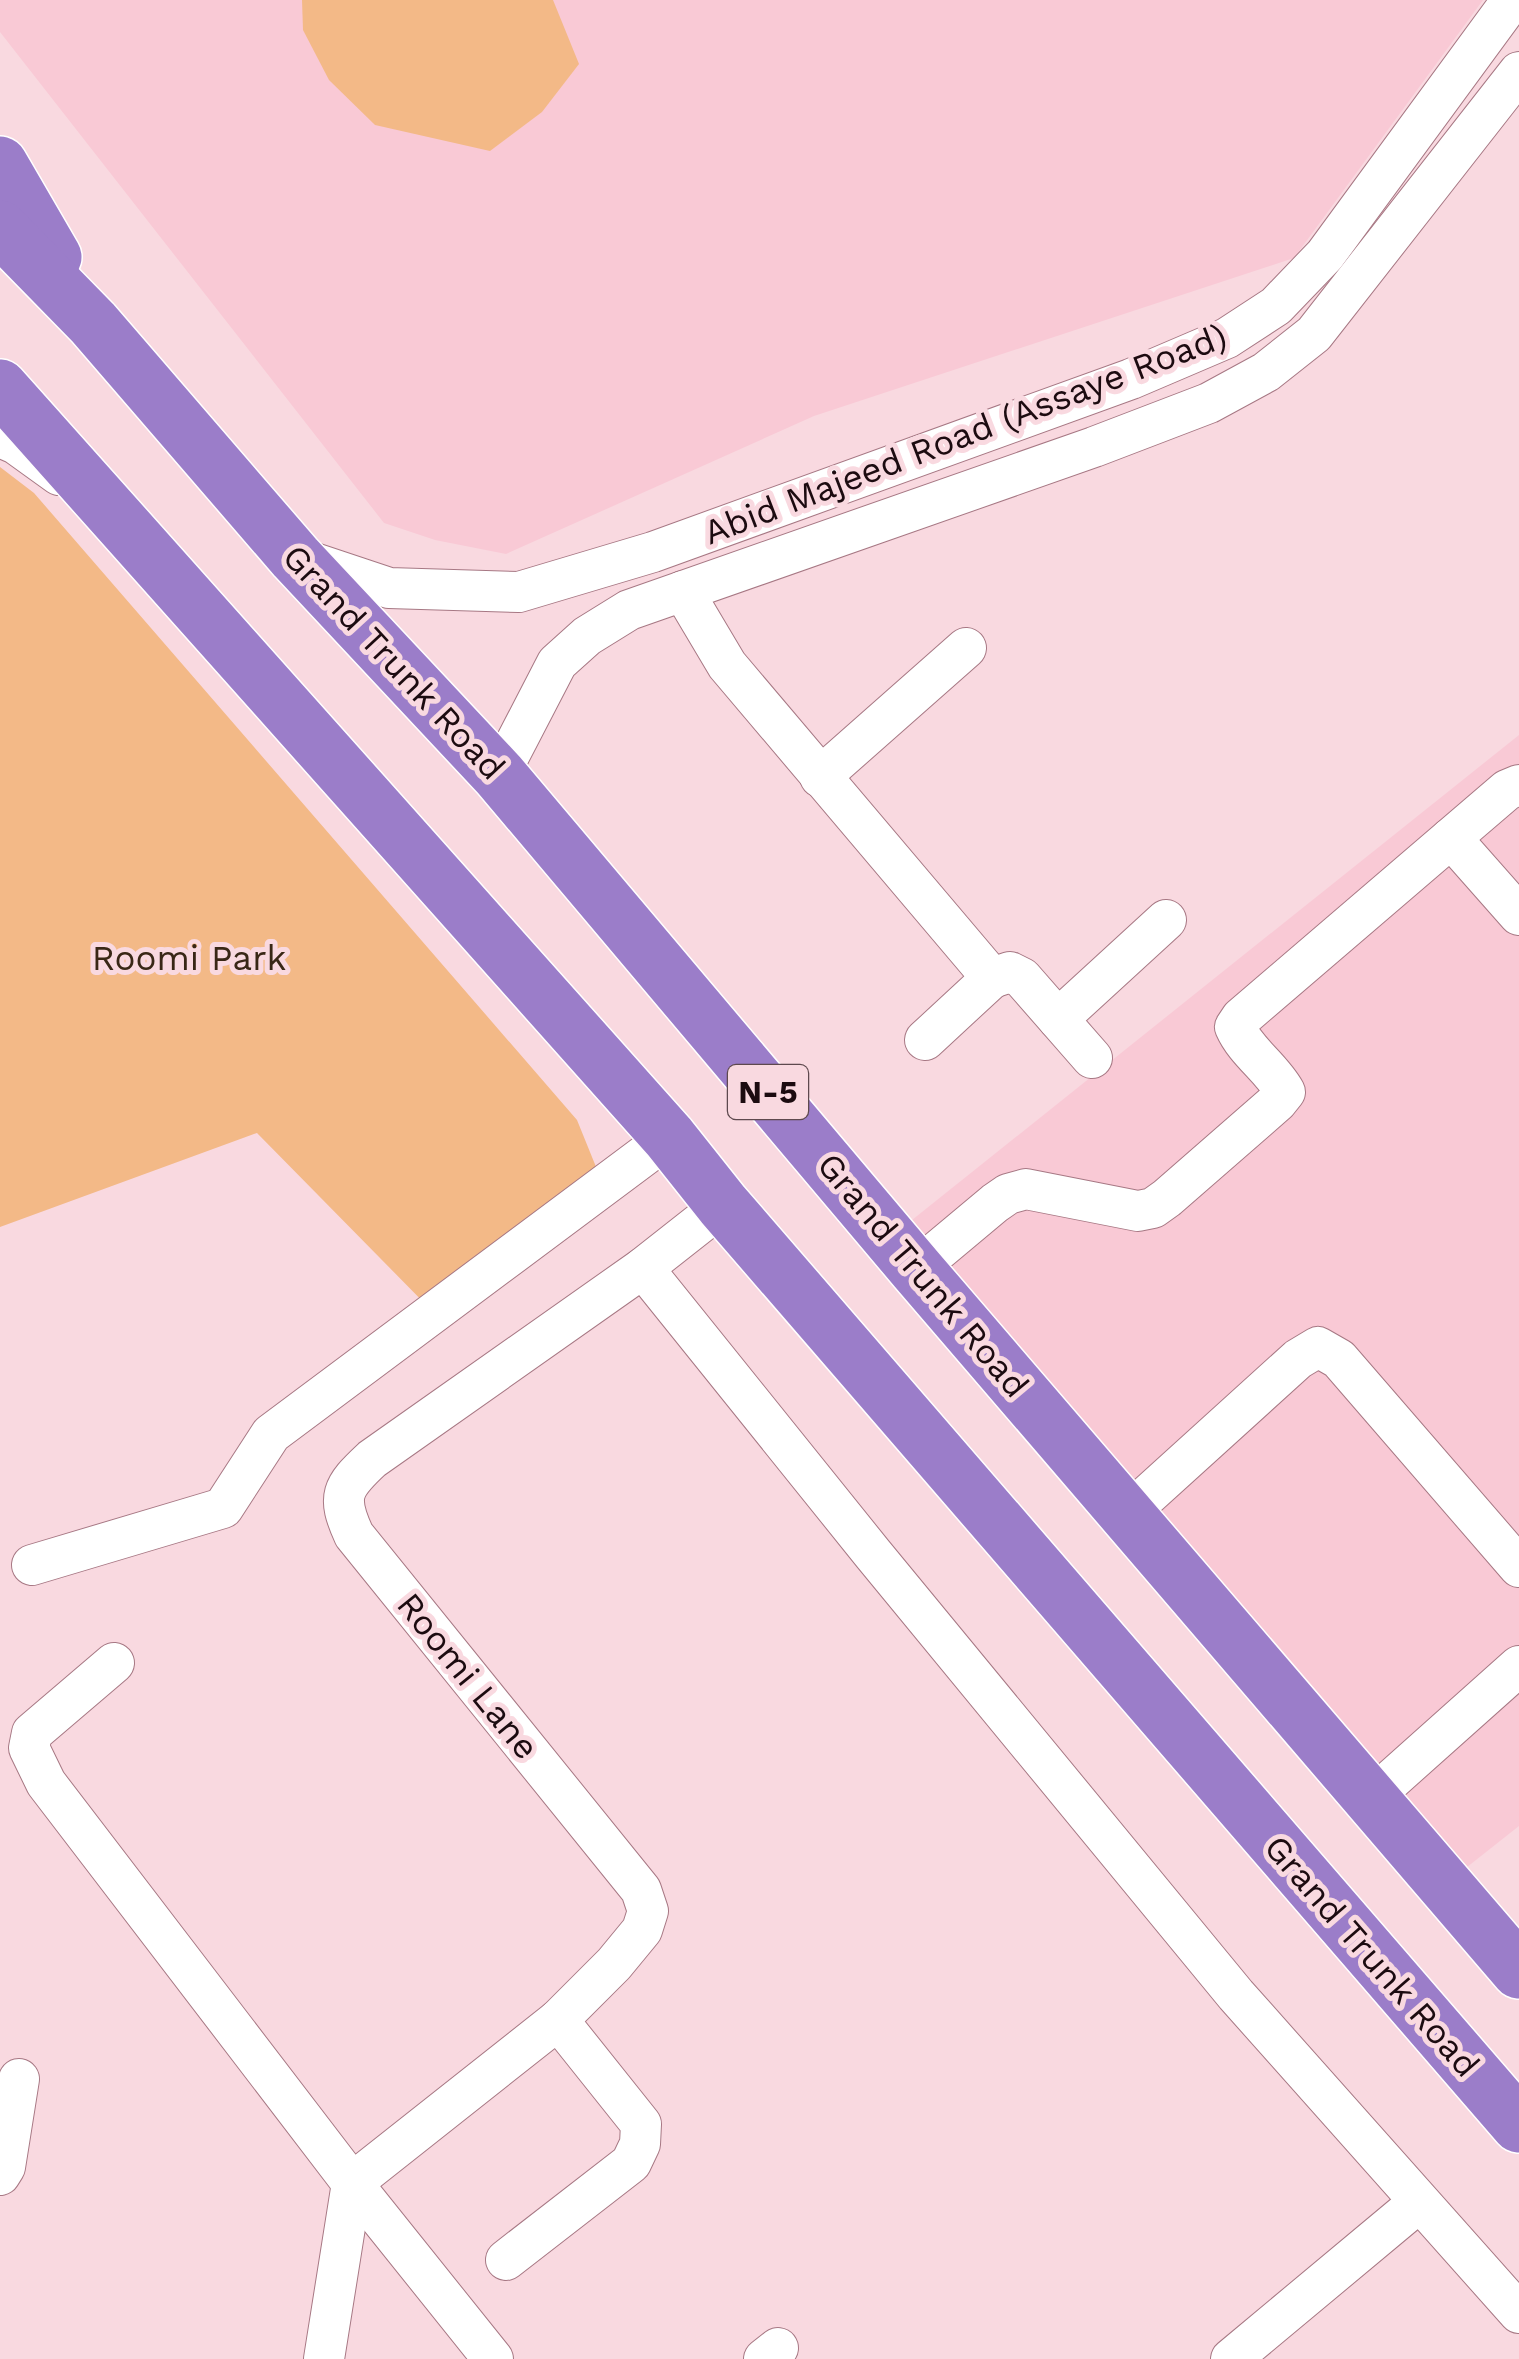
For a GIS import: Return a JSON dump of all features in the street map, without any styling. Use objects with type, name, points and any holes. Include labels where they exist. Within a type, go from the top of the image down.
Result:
[{"type":"highway","points":[[0,164],[93,322]]},
{"type":"highway","name":"Grand Trunk Road","points":[[0,228],[93,322],[295,557],[499,775],[1519,1972]]},
{"type":"highway","name":"Grand Trunk Road","points":[[0,388],[669,1137],[723,1205],[1519,2125]]},
{"type":"street","name":"Abid Majeed Road (Assaye Road)","points":[[295,557],[390,588],[519,592],[671,545],[1131,379],[1228,338],[1276,306],[1325,255],[1512,0]]},
{"type":"street","name":"Abid Majeed Road (Assaye Road)","points":[[499,775],[557,663],[587,636],[629,610],[1094,447],[1209,403],[1266,372],[1314,334],[1519,72]]},
{"type":"street","points":[[0,438],[16,444],[108,508]]},
{"type":"street","points":[[683,591],[727,665],[992,978]]},
{"type":"street","points":[[820,776],[966,648]]},
{"type":"street","points":[[916,1268],[1008,1194],[1026,1188],[1138,1211],[1153,1208],[1166,1198],[1285,1092],[1240,1038],[1235,1027],[1241,1018],[1507,790],[1519,785]]},
{"type":"street","points":[[1451,838],[1519,915]]},
{"type":"street","points":[[1058,1019],[1166,920]]},
{"type":"street","points":[[925,1040],[992,978],[1010,972],[1022,978],[1092,1058]]},
{"type":"street","points":[[32,1565],[223,1508],[271,1434],[669,1137]]},
{"type":"street","name":"Roomi Lane","points":[[352,2183],[558,2020],[627,1950],[642,1930],[648,1910],[641,1890],[354,1535],[342,1498],[348,1481],[372,1459],[643,1268],[723,1205]]},
{"type":"street","points":[[643,1268],[1236,1995],[1519,2313]]},
{"type":"street","points":[[1128,1514],[1298,1359],[1318,1347],[1339,1359],[1519,1567]]},
{"type":"street","points":[[114,1663],[32,1733],[29,1748],[46,1783],[352,2183],[493,2359]]},
{"type":"street","points":[[1370,1799],[1519,1666]]},
{"type":"street","points":[[506,2260],[631,2164],[640,2144],[640,2124],[558,2020]]},
{"type":"street","points":[[0,2175],[19,2080]]},
{"type":"street","points":[[324,2359],[352,2183]]},
{"type":"street","points":[[1232,2359],[1418,2203]]},
{"type":"shaded area","points":[[0,0],[1483,0],[1294,258],[814,416],[506,554],[435,540],[384,523],[0,32]]},
{"type":"shaded area","points":[[1519,735],[1519,1826],[1457,1875],[902,1228]]},
{"type":"green space","points":[[302,0],[553,0],[579,64],[542,112],[490,151],[375,125],[329,80],[303,30]]},
{"type":"green space","name":"Roomi Park","points":[[0,467],[34,493],[577,1120],[607,1194],[441,1320],[257,1133],[0,1227]]}]
